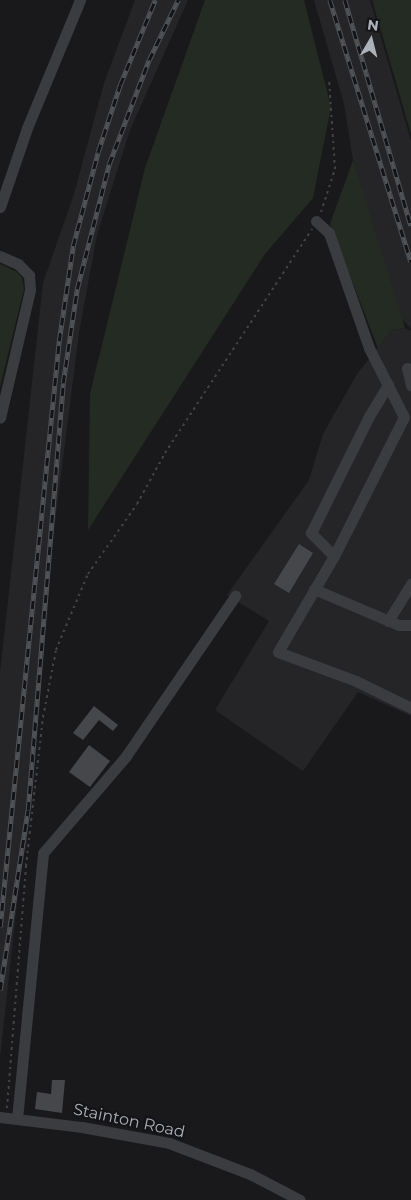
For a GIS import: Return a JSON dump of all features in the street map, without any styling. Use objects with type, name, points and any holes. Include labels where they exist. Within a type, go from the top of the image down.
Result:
[{"type":"street","points":[[0,207],[27,128],[80,0]]},
{"type":"street","points":[[316,221],[329,233],[369,348],[388,385],[408,415],[334,556],[278,652],[356,681],[411,708]]},
{"type":"street","points":[[0,256],[18,264],[29,275],[30,290],[0,418]]},
{"type":"street","points":[[407,368],[411,386]]},
{"type":"street","points":[[334,556],[311,533],[368,418],[388,385]]},
{"type":"street","points":[[388,621],[411,584]]},
{"type":"street","points":[[314,589],[388,621],[399,625],[411,625]]},
{"type":"street","points":[[8,1118],[43,853],[126,756],[235,596]]},
{"type":"street","name":"Stainton Road","points":[[8,1118],[92,1128],[169,1143],[250,1174],[300,1200]]},
{"type":"path","points":[[8,1118],[26,866],[43,717],[56,650],[88,574],[138,504],[192,412],[316,221],[329,196],[335,169],[329,79]]},
{"type":"shaded area","points":[[135,0],[188,0],[130,130],[97,235],[79,333],[54,530],[27,840],[20,876],[0,1058],[0,673],[43,283],[74,194],[104,83]]},
{"type":"shaded area","points":[[205,0],[304,0],[331,107],[313,198],[265,254],[88,530],[90,394],[145,168]]},
{"type":"shaded area","points":[[314,0],[370,0],[411,141],[411,329],[399,316],[353,160],[344,104]]},
{"type":"shaded area","points":[[372,0],[411,0],[411,134]]},
{"type":"shaded area","points":[[353,160],[405,328],[392,330],[378,348],[330,224]]},
{"type":"shaded area","points":[[0,264],[17,272],[22,278],[24,289],[0,387]]},
{"type":"shaded area","points":[[405,328],[411,331],[411,716],[358,692],[303,771],[215,710],[269,621],[227,595],[309,480],[323,434],[357,374],[392,330]]},
{"type":"building","points":[[299,544],[313,553],[289,593],[274,584]]},
{"type":"building","points":[[94,706],[118,725],[113,731],[99,720],[83,740],[73,733]]},
{"type":"building","points":[[89,745],[110,761],[90,787],[69,772]]},
{"type":"building","points":[[52,1080],[65,1080],[62,1113],[35,1109],[37,1092],[51,1094]]},
{"type":"railway","points":[[0,927],[59,341],[73,246],[98,152],[120,85],[155,0]]},
{"type":"railway","points":[[0,990],[28,810],[63,383],[77,289],[109,164],[149,60],[178,0]]},
{"type":"railway","points":[[330,0],[411,262]]},
{"type":"railway","points":[[345,0],[411,226]]}]
